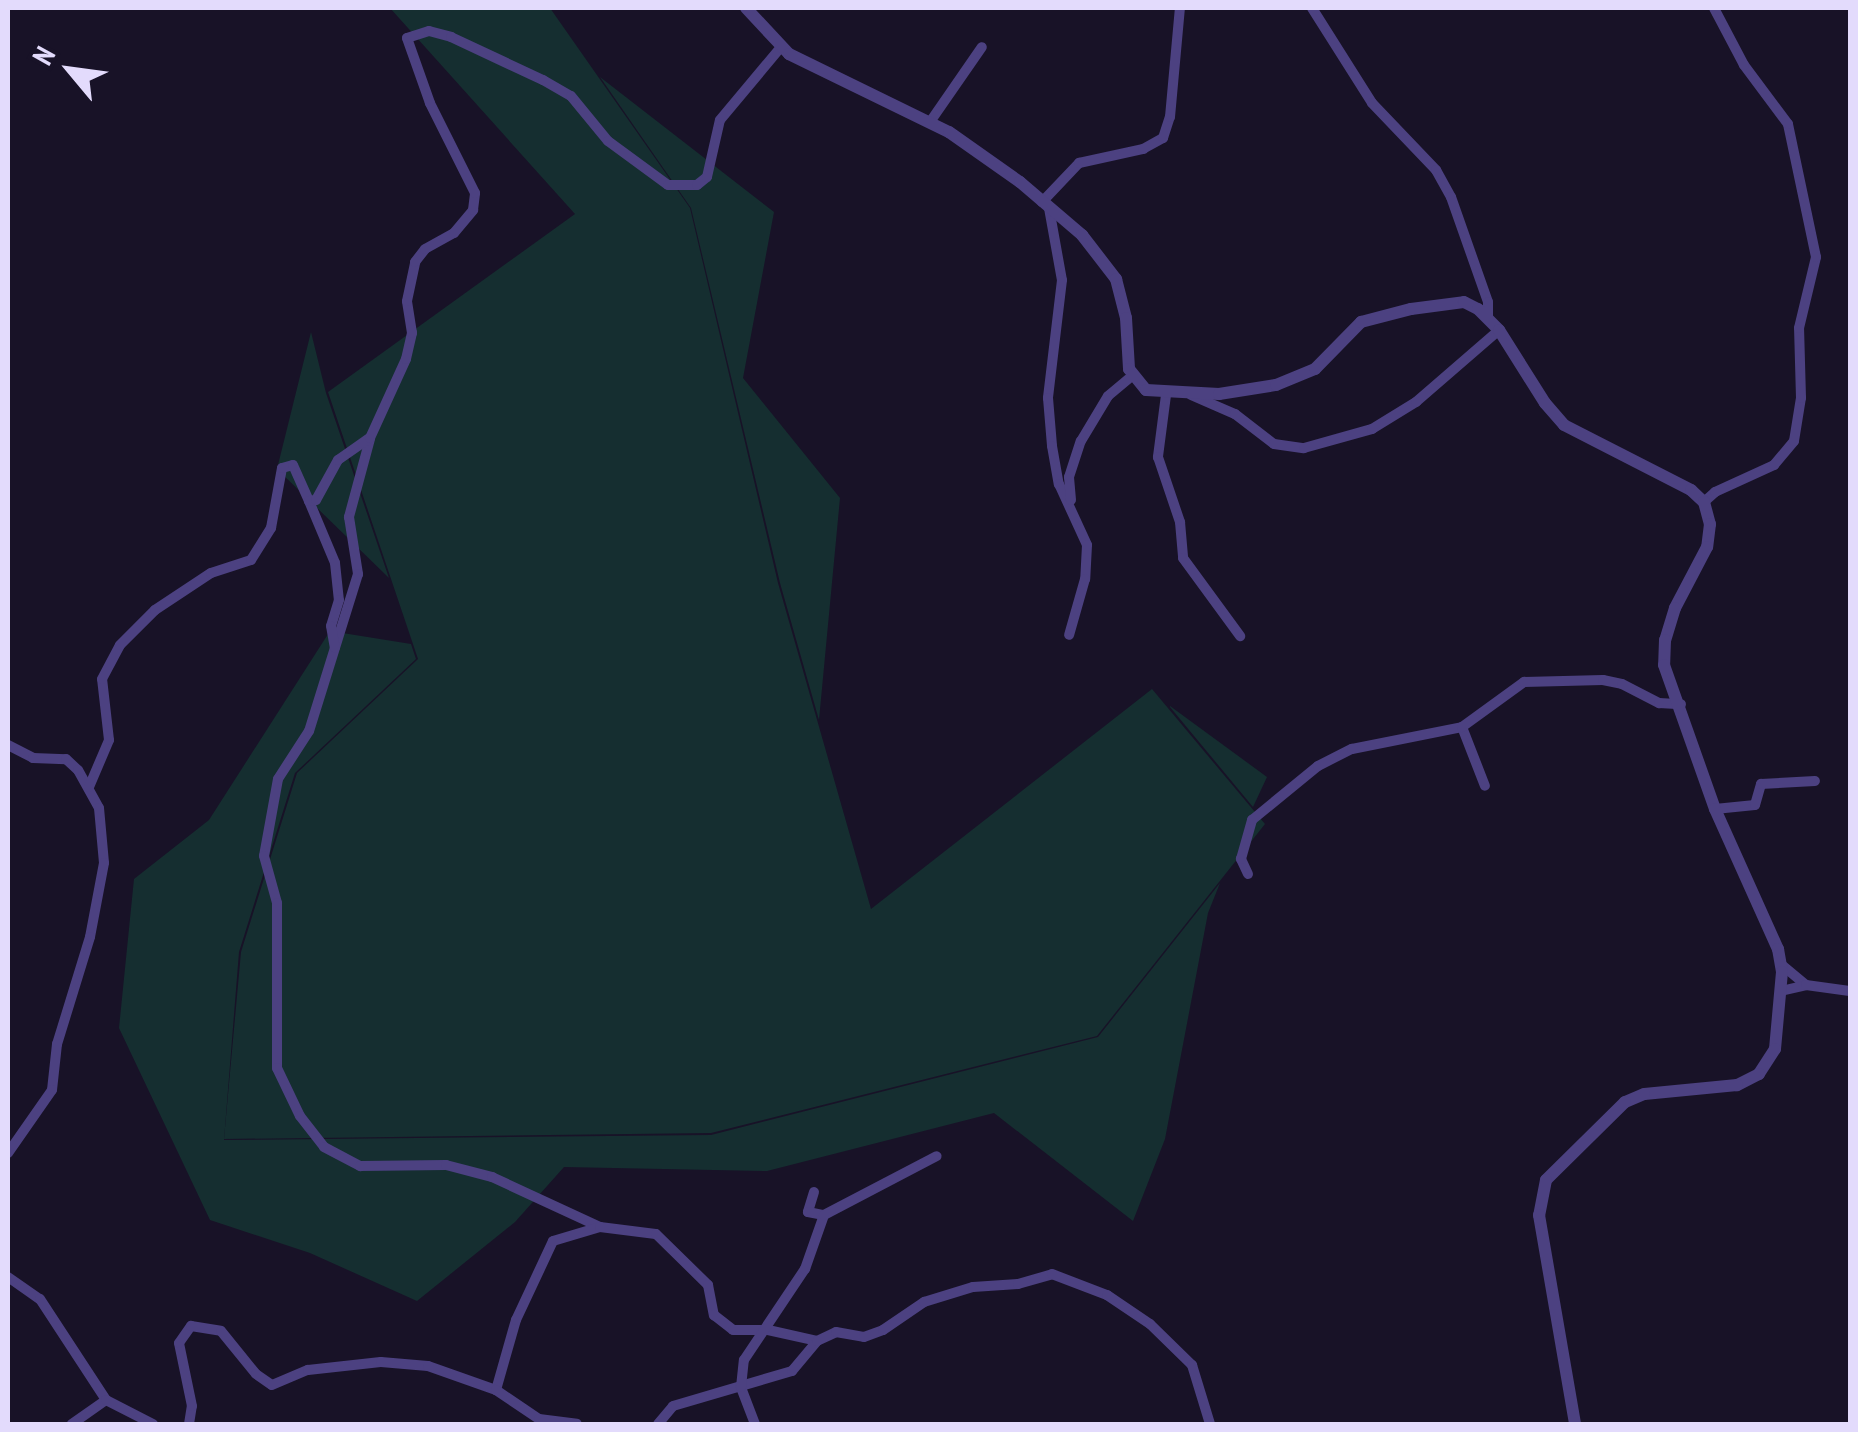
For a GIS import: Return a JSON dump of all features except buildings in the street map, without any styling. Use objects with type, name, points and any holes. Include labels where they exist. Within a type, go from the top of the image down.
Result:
[{"type":"street","points":[[746,8],[781,48],[814,70],[930,122],[987,157],[1091,244],[1116,279],[1126,318],[1132,377],[1146,390],[1166,395],[1250,390],[1307,374],[1353,327],[1373,318],[1456,301],[1472,305],[1488,317],[1544,403],[1564,425],[1626,461],[1690,490],[1704,502],[1710,524],[1708,548],[1675,608],[1665,640],[1664,664],[1715,810],[1769,924],[1782,965],[1775,1049],[1759,1074],[1722,1089],[1634,1096],[1617,1108],[1542,1189],[1540,1215],[1575,1424]]},
{"type":"street","points":[[1045,205],[1079,163],[1143,150],[1163,138],[1170,117],[1180,8]]},
{"type":"street","points":[[1312,8],[1372,103],[1436,170],[1451,197],[1488,302],[1488,317]]},
{"type":"street","points":[[1704,502],[1774,465],[1794,440],[1801,398],[1800,328],[1816,257],[1788,124],[1744,66],[1714,8]]},
{"type":"street","points":[[781,48],[720,120],[707,176],[697,185],[668,185],[608,141],[570,96],[543,80],[451,37],[429,31],[407,38],[430,103],[475,193],[464,222],[425,249],[415,262],[407,300],[412,333],[406,359],[370,438],[350,517],[358,574],[309,731],[278,779],[264,856],[277,903],[277,1068],[300,1116],[324,1147],[360,1166],[446,1165],[492,1177],[600,1227],[656,1234],[708,1285],[714,1315],[733,1330],[768,1330],[817,1342]]},
{"type":"street","points":[[930,122],[982,46]]},
{"type":"street","points":[[1045,205],[1062,280],[1048,398],[1055,466],[1086,536],[1088,554],[1069,634]]},
{"type":"street","points":[[1191,395],[1234,414],[1274,444],[1304,448],[1372,429],[1416,402],[1499,330]]},
{"type":"street","points":[[1073,511],[1069,478],[1082,441],[1108,396],[1132,377]]},
{"type":"street","points":[[1166,395],[1158,456],[1180,522],[1183,558],[1240,636]]},
{"type":"street","points":[[310,500],[322,497],[338,460],[370,438]]},
{"type":"street","points":[[90,787],[110,740],[102,679],[132,630],[211,573],[251,560],[271,528],[278,478],[287,464],[293,464],[335,563],[339,600],[331,626],[335,652]]},
{"type":"street","points":[[1248,874],[1242,859],[1252,820],[1318,766],[1352,750],[1462,727],[1524,682],[1604,680],[1659,703],[1681,704]]},
{"type":"street","points":[[1462,727],[1484,786]]},
{"type":"street","points":[[8,746],[33,758],[66,759],[90,787],[99,808],[104,863],[90,937],[57,1044],[52,1090],[8,1153]]},
{"type":"street","points":[[1715,810],[1755,805],[1761,784],[1815,781]]},
{"type":"street","points":[[1782,965],[1806,985]]},
{"type":"street","points":[[1781,991],[1806,985],[1850,991]]},
{"type":"street","points":[[814,1192],[808,1212],[824,1215],[937,1156]]},
{"type":"street","points":[[755,1424],[741,1387],[744,1360],[768,1330],[770,1315],[815,1250],[824,1215]]},
{"type":"street","points":[[496,1390],[516,1320],[553,1241],[600,1227]]},
{"type":"street","points":[[658,1424],[673,1406],[792,1370],[817,1342],[836,1332],[864,1337],[883,1330],[924,1302],[973,1286],[1018,1284],[1052,1274],[1106,1295],[1150,1324],[1192,1365],[1210,1424]]},
{"type":"street","points":[[8,1277],[40,1299],[106,1400],[154,1424]]},
{"type":"street","points":[[189,1424],[192,1406],[180,1344],[191,1326],[221,1331],[256,1374],[272,1385],[308,1370],[381,1362],[428,1366],[496,1390],[539,1419],[577,1424]]},
{"type":"street","points":[[72,1424],[106,1400]]},
{"type":"green space","points":[[390,8],[550,8],[690,208],[778,583],[871,909],[1152,689],[1265,824],[1097,1036],[711,1133],[224,1139],[241,952],[297,773],[418,659],[328,392],[575,214]]},
{"type":"green space","points":[[600,77],[774,212],[743,378],[840,498],[819,720],[780,583],[691,208]]},
{"type":"green space","points":[[311,332],[326,393],[389,578],[277,469]]},
{"type":"green space","points":[[330,631],[411,644],[416,659],[295,773],[239,952],[224,1140],[711,1135],[1098,1037],[1220,883],[1208,913],[1165,1139],[1133,1221],[994,1113],[767,1171],[564,1167],[515,1222],[417,1301],[310,1253],[210,1220],[119,1028],[134,879],[209,820]]},
{"type":"green space","points":[[1170,707],[1267,777],[1253,807]]}]
